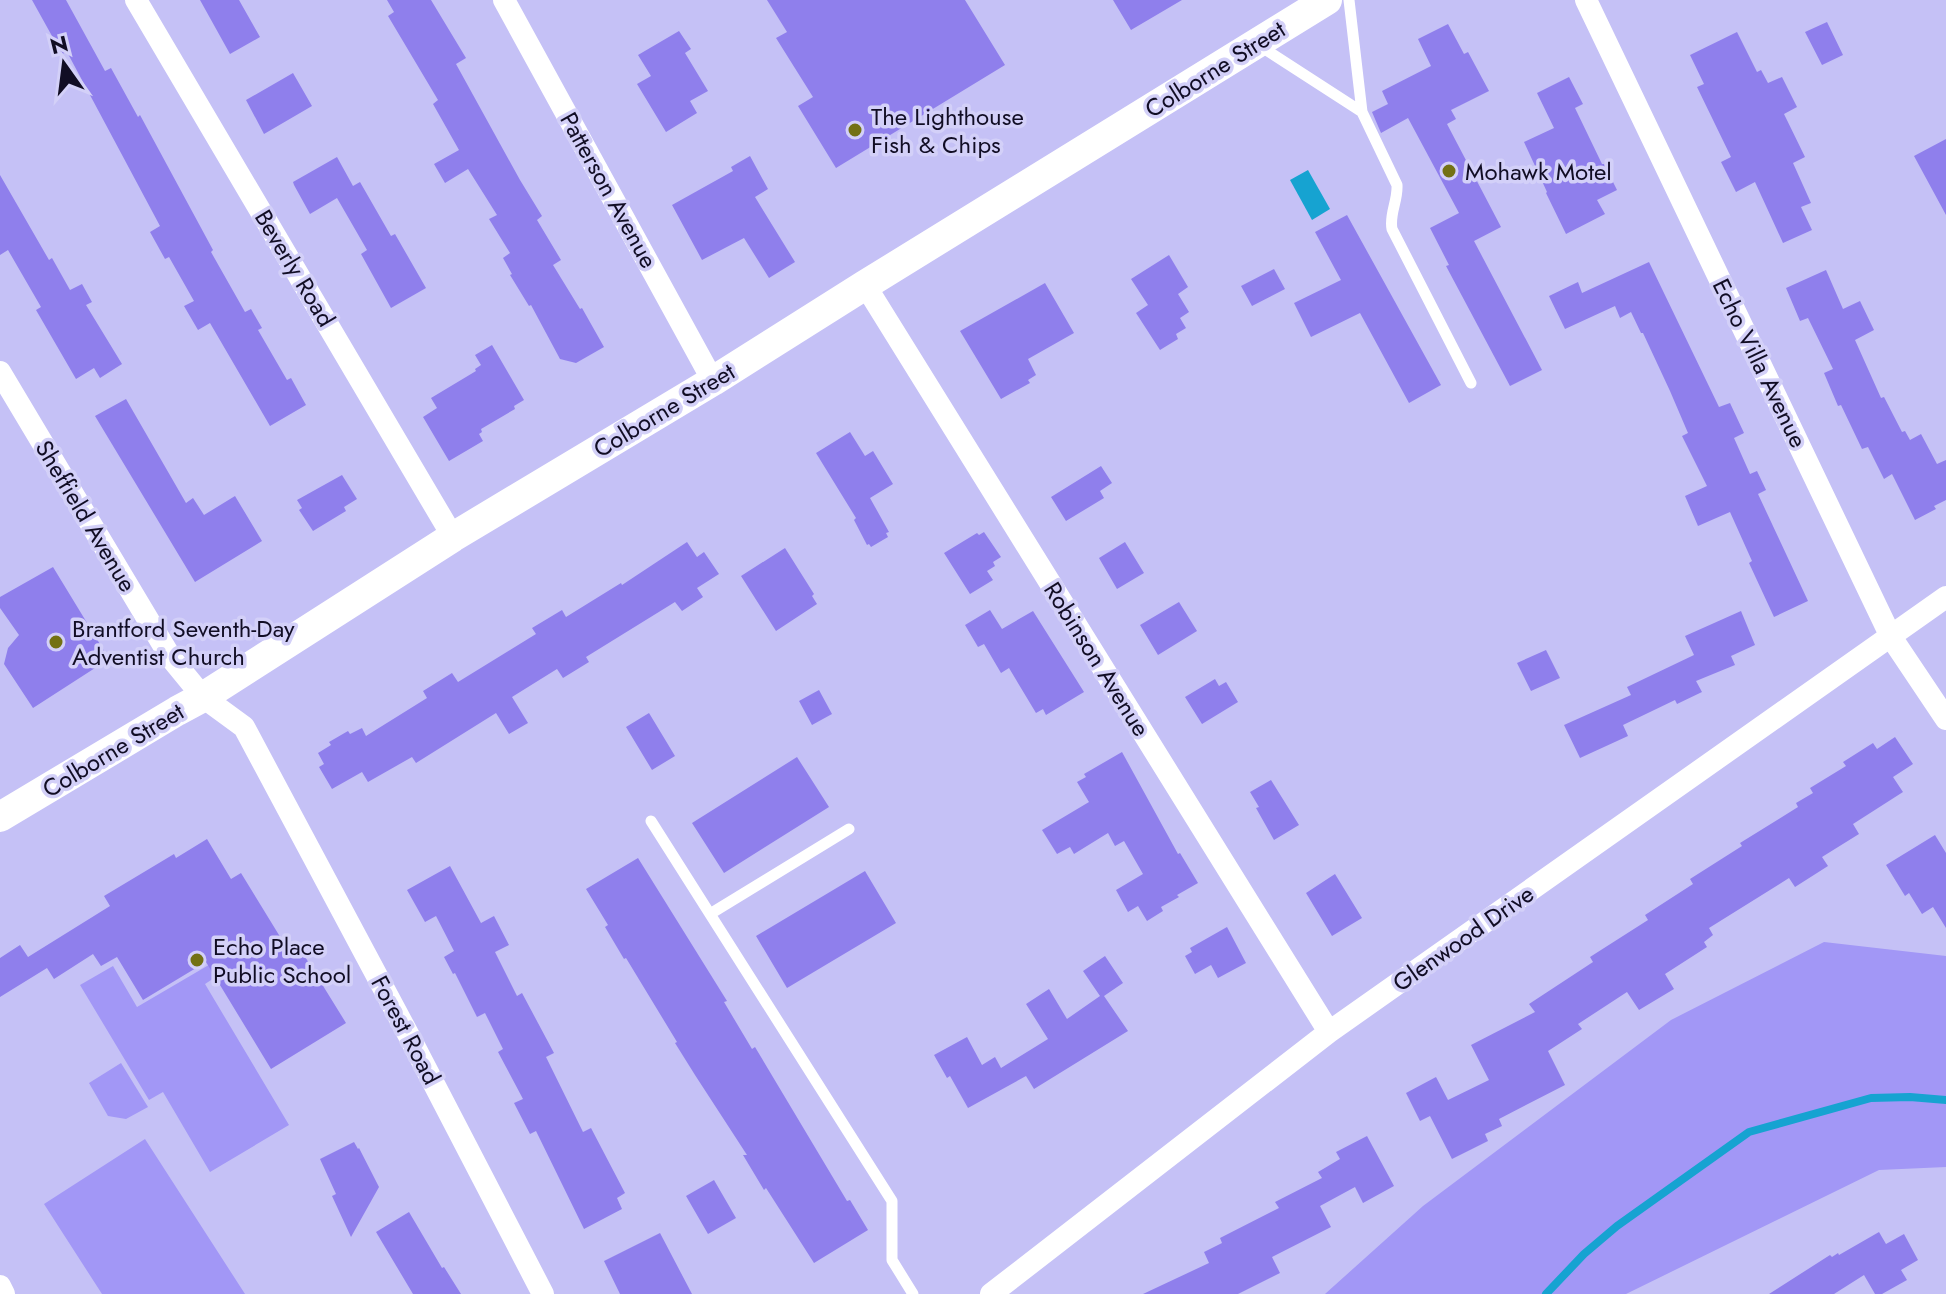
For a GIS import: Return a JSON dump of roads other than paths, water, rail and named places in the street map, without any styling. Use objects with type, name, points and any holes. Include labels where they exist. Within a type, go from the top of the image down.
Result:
[{"type":"main road","name":"Colborne Street","points":[[0,817],[203,697],[453,537],[713,381],[1327,0]]},
{"type":"street","name":"Beverly Road","points":[[136,0],[453,537]]},
{"type":"street","name":"Patterson Avenue","points":[[504,0],[713,381]]},
{"type":"street","name":"Echo Villa Avenue","points":[[1586,0],[1891,637],[1946,719]]},
{"type":"street","name":"Robinson Avenue","points":[[865,285],[1329,1032]]},
{"type":"street","name":"Sheffield Avenue","points":[[0,372],[171,658],[203,697]]},
{"type":"street","name":"Glenwood Drive","points":[[991,1294],[1329,1032],[1946,597]]},
{"type":"street","name":"Forest Road","points":[[203,697],[244,727],[543,1294]]},
{"type":"street","points":[[0,1286],[4,1294]]},
{"type":"lane","points":[[1349,0],[1362,112],[1397,185],[1397,198],[1390,219],[1392,229],[1471,383]]},
{"type":"lane","points":[[1256,44],[1362,112]]},
{"type":"lane","points":[[651,821],[892,1201],[892,1260],[913,1294]]},
{"type":"lane","points":[[710,914],[849,829]]},
{"type":"water","points":[[1308,170],[1330,209],[1312,220],[1290,180]]},
{"type":"waterway","points":[[1546,1294],[1584,1254],[1617,1226],[1749,1132],[1871,1098],[1946,1100]]},
{"type":"place","name":"The Lighthouse Fish & Chips","points":[[855,130]]},
{"type":"place","name":"Mohawk Motel","points":[[1449,171]]},
{"type":"place","name":"Brantford Seventh-Day Adventist Church","points":[[56,642]]},
{"type":"place","name":"Echo Place Public School","points":[[197,960]]}]
